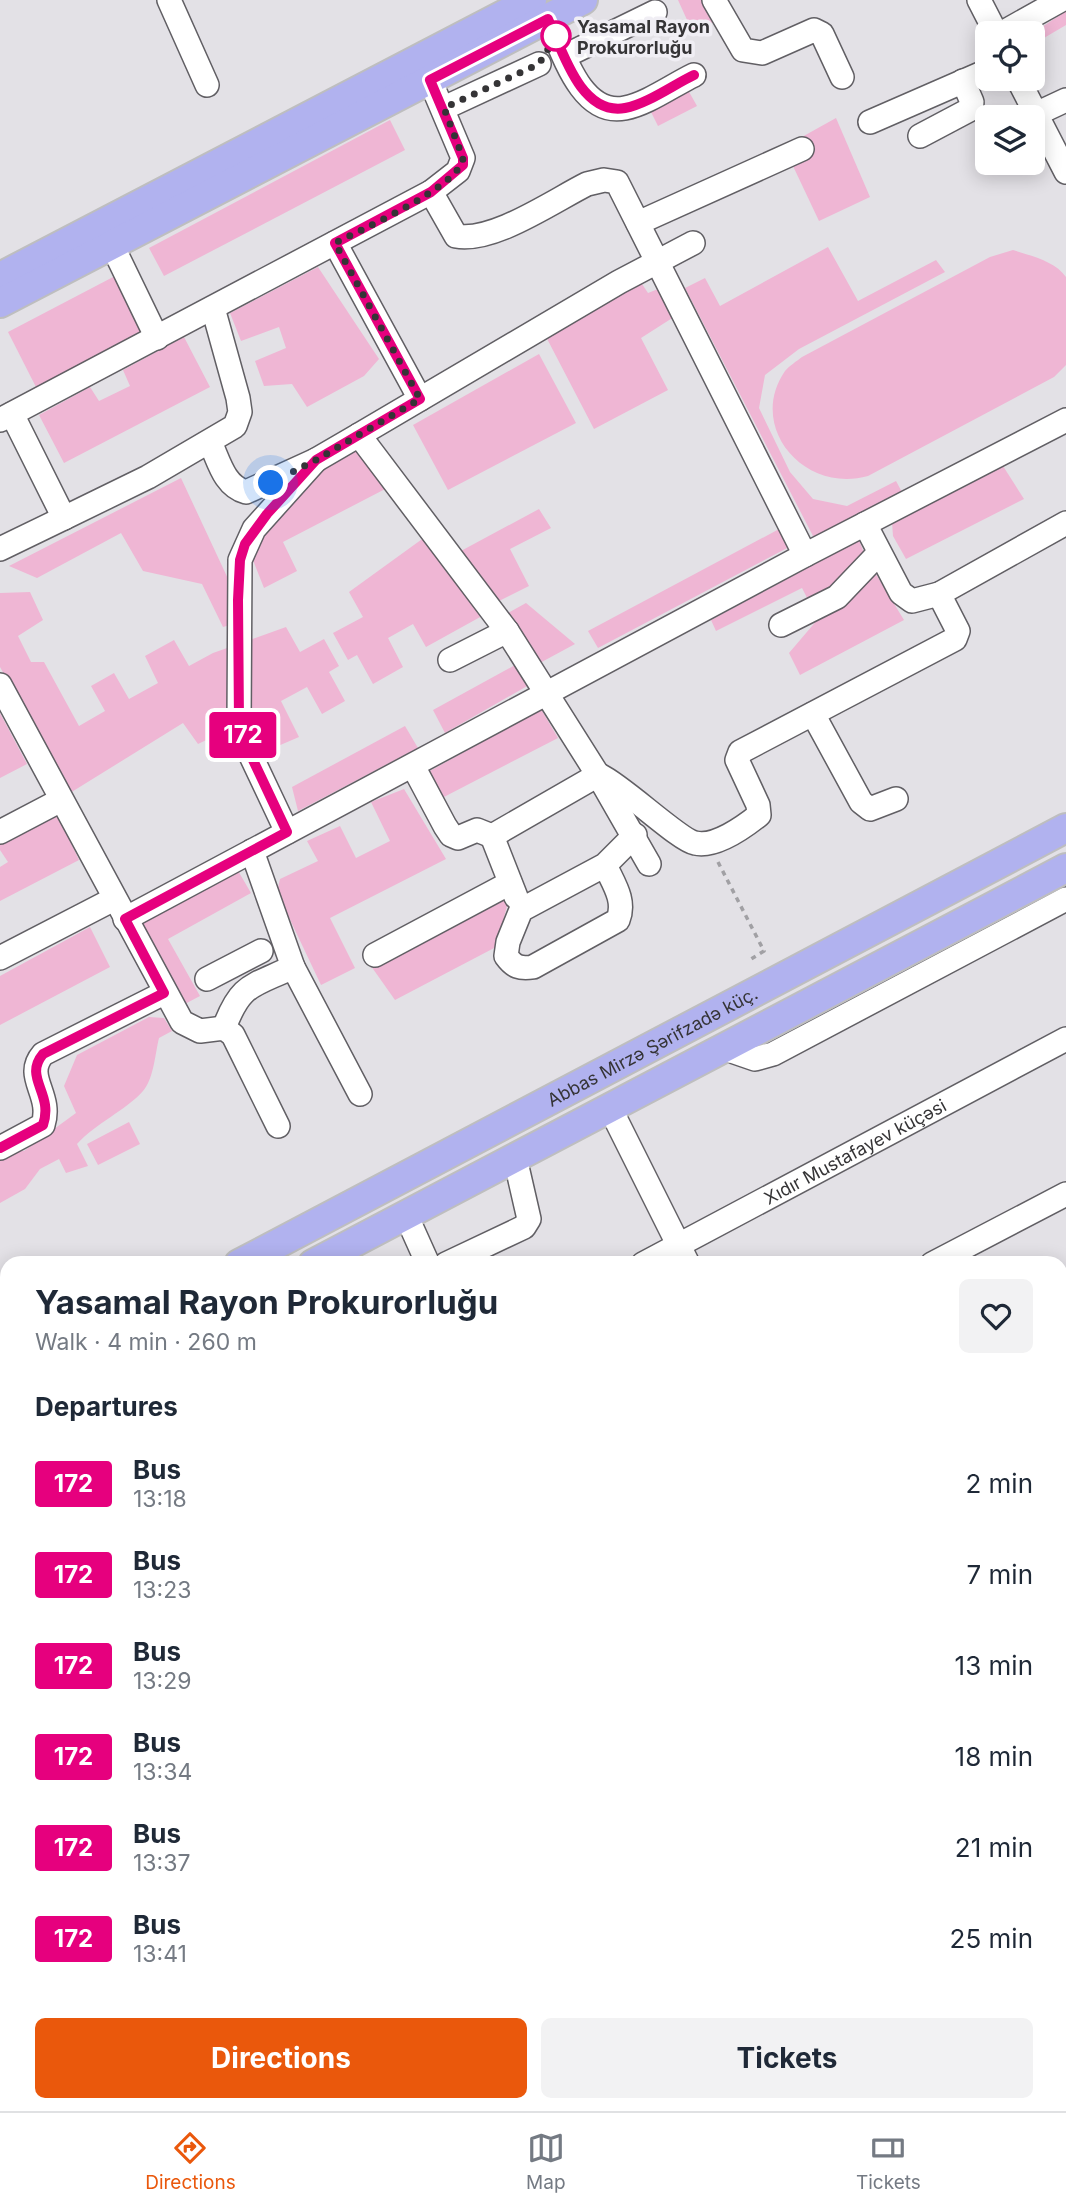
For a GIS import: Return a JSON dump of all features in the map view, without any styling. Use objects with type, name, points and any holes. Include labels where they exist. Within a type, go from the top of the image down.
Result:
[{"type":"main road","points":[[1,274],[540,10],[583,0]]},
{"type":"main road","points":[[0,303],[430,80],[540,10]]},
{"type":"main road","name":"Abbas Mirzə Şərifzadə küç.","points":[[254,1256],[1066,828]]},
{"type":"main road","name":"Abbas Mirzə Şərifzadə küç.","points":[[328,1256],[1066,868]]},
{"type":"main road","points":[[315,1224],[321,1256]]},
{"type":"street","points":[[169,0],[207,85]]},
{"type":"street","points":[[714,0],[743,50],[762,53],[814,30],[822,34],[842,77]]},
{"type":"street","points":[[979,0],[990,21]]},
{"type":"street","points":[[1023,21],[1061,0]]},
{"type":"street","points":[[540,10],[583,91],[611,109],[627,108],[694,75]]},
{"type":"street","points":[[565,56],[655,12]]},
{"type":"street","points":[[444,108],[539,64]]},
{"type":"street","points":[[870,122],[975,76]]},
{"type":"street","points":[[64,518],[6,417],[431,192],[463,165],[463,158],[430,80]]},
{"type":"street","points":[[920,136],[971,109],[972,102],[963,81]]},
{"type":"street","points":[[1045,110],[1066,100]]},
{"type":"street","points":[[1045,131],[1066,172]]},
{"type":"street","points":[[638,223],[802,149]]},
{"type":"street","points":[[431,192],[456,236],[471,239],[495,232],[587,184],[604,180],[617,182],[805,555]]},
{"type":"street","points":[[335,243],[420,399]]},
{"type":"street","points":[[210,442],[228,481],[236,489],[246,492],[316,460],[657,260],[693,243]]},
{"type":"street","points":[[112,245],[157,338]]},
{"type":"street","points":[[0,549],[210,442],[235,426],[240,412],[212,308]]},
{"type":"street","points":[[0,958],[252,851],[805,555],[1066,420]]},
{"type":"street","points":[[359,435],[507,631],[635,835],[649,864]]},
{"type":"street","points":[[287,832],[244,741],[239,723],[240,560],[254,529],[316,460]]},
{"type":"street","points":[[864,524],[901,593],[912,601],[939,594],[1064,528]]},
{"type":"street","points":[[781,625],[837,597],[879,553]]},
{"type":"street","points":[[598,775],[617,784],[692,843],[709,844],[759,815],[758,805],[737,760],[740,752],[955,639],[958,631],[939,594]]},
{"type":"street","points":[[450,660],[507,631]]},
{"type":"street","points":[[0,685],[182,1023],[200,1031],[224,1028]]},
{"type":"street","points":[[813,714],[861,802],[870,809],[896,799]]},
{"type":"street","points":[[413,766],[452,835],[458,838],[477,830],[492,836],[522,910]]},
{"type":"street","points":[[492,836],[598,775]]},
{"type":"street","points":[[0,832],[61,800]]},
{"type":"street","points":[[605,865],[621,900],[622,910],[618,920],[533,967],[521,969],[506,956],[508,942],[522,910],[605,865],[635,835]]},
{"type":"street","points":[[252,851],[293,967],[360,1094]]},
{"type":"street","points":[[374,955],[510,883]]},
{"type":"street","points":[[723,1048],[755,1059],[773,1054],[1066,899]]},
{"type":"street","points":[[207,978],[261,951]]},
{"type":"street","points":[[232,965],[245,990]]},
{"type":"street","points":[[224,1028],[233,1005],[245,990],[293,967]]},
{"type":"street","points":[[0,1148],[43,1125],[47,1112],[46,1099],[35,1076],[36,1063],[43,1054],[164,993]]},
{"type":"street","points":[[224,1028],[240,1046],[278,1126]]},
{"type":"street","name":"Xıdır Mustafayev küçəsi","points":[[683,1254],[1066,1040]]},
{"type":"street","points":[[610,1108],[683,1254]]},
{"type":"street","points":[[463,1256],[524,1227],[529,1219],[514,1158]]},
{"type":"street","points":[[947,1256],[1066,1194]]},
{"type":"street","points":[[406,1215],[424,1256]]},
{"type":"path","points":[[709,844],[764,951],[748,961]]},
{"type":"shaded area","points":[[678,0],[702,0],[713,22],[693,33]]},
{"type":"shaded area","points":[[1066,11],[1066,25],[1045,37],[1045,25]]},
{"type":"shaded area","points":[[688,90],[697,106],[658,126],[650,110]]},
{"type":"shaded area","points":[[836,118],[870,197],[819,221],[784,147]]},
{"type":"shaded area","points":[[390,120],[405,150],[164,276],[149,248]]},
{"type":"shaded area","points":[[828,247],[858,301],[936,260],[945,272],[799,349],[765,375],[759,408],[790,472],[813,499],[847,506],[896,481],[903,494],[819,540],[813,536],[685,288],[705,278],[720,306]]},
{"type":"shaded area","points":[[1013,250],[1049,263],[1066,277],[1066,365],[1054,377],[868,476],[844,479],[822,475],[803,465],[788,451],[777,433],[773,413],[775,392],[789,367],[802,357],[990,257]]},
{"type":"shaded area","points":[[318,267],[379,359],[364,376],[307,407],[292,384],[264,386],[255,361],[286,348],[279,327],[241,341],[230,313]]},
{"type":"shaded area","points":[[115,276],[144,333],[37,389],[8,332]]},
{"type":"shaded area","points":[[638,278],[648,293],[663,287],[677,315],[641,338],[668,390],[594,429],[543,331]]},
{"type":"shaded area","points":[[184,337],[210,387],[64,463],[39,415],[90,387],[99,401],[130,386],[123,370]]},
{"type":"shaded area","points":[[539,354],[576,423],[448,490],[413,425]]},
{"type":"shaded area","points":[[362,444],[391,486],[283,542],[297,571],[264,588],[249,550],[320,463]]},
{"type":"shaded area","points":[[1003,466],[1024,499],[906,559],[893,536],[892,522],[896,517]]},
{"type":"shaded area","points":[[181,478],[230,583],[230,625],[223,627],[202,584],[143,571],[121,533],[37,578],[9,566]]},
{"type":"shaded area","points":[[539,509],[551,528],[510,549],[529,586],[497,602],[459,552]]},
{"type":"shaded area","points":[[781,528],[791,546],[598,648],[588,631]]},
{"type":"shaded area","points":[[425,537],[482,616],[426,647],[413,624],[388,638],[403,667],[373,684],[357,655],[348,660],[333,633],[363,617],[349,592]]},
{"type":"shaded area","points":[[859,540],[866,558],[904,620],[800,675],[789,653],[818,619],[802,588],[716,631],[711,620]]},
{"type":"shaded area","points":[[30,592],[43,620],[18,636],[31,662],[44,662],[79,726],[105,711],[91,686],[114,673],[129,699],[158,683],[145,656],[174,640],[189,666],[213,653],[286,627],[300,652],[324,639],[339,666],[329,672],[345,701],[322,714],[307,687],[281,701],[299,737],[257,755],[244,722],[198,744],[183,723],[70,793],[0,667],[0,593]]},
{"type":"shaded area","points":[[526,603],[575,644],[538,664],[508,613]]},
{"type":"shaded area","points":[[517,664],[529,685],[445,733],[433,710]]},
{"type":"shaded area","points":[[541,709],[558,738],[442,798],[428,772]]},
{"type":"shaded area","points":[[0,713],[27,764],[0,778]]},
{"type":"shaded area","points":[[405,726],[418,748],[298,811],[292,787]]},
{"type":"shaded area","points":[[404,789],[446,859],[330,918],[355,968],[321,985],[277,892],[280,879],[318,861],[307,841],[340,826],[356,858],[390,841],[371,802]]},
{"type":"shaded area","points":[[56,811],[79,860],[0,901],[0,867],[8,862],[0,850],[0,840]]},
{"type":"shaded area","points":[[237,869],[251,893],[168,939],[200,996],[181,1006],[135,926]]},
{"type":"shaded area","points":[[510,895],[496,947],[395,1000],[371,966]]},
{"type":"shaded area","points":[[90,927],[110,967],[0,1025],[0,976]]},
{"type":"shaded area","points":[[149,1017],[164,1018],[172,1031],[159,1038],[152,1073],[143,1091],[77,1144],[88,1166],[66,1173],[59,1159],[40,1169],[25,1189],[0,1203],[0,1157],[15,1149],[24,1151],[76,1113],[64,1086],[77,1055]]},
{"type":"shaded area","points":[[129,1122],[140,1144],[98,1165],[87,1144]]},
{"type":"bus line","name":"172","points":[[0,1148],[43,1125],[47,1112],[46,1099],[35,1076],[36,1063],[43,1054],[164,993],[125,919],[287,832],[244,741],[239,723],[240,560],[254,529],[316,460],[420,399],[335,243],[431,192],[463,165],[463,158],[444,108],[430,80],[548,19],[583,91],[611,109],[627,108],[694,75]]},
{"type":"place","name":"Yasamal Rayon Prokurorluğu","points":[[556,36]]},
{"type":"route","points":[[271,483],[420,399],[335,243],[431,192],[458,171],[463,165],[463,158],[444,108],[539,64],[556,36]]}]
